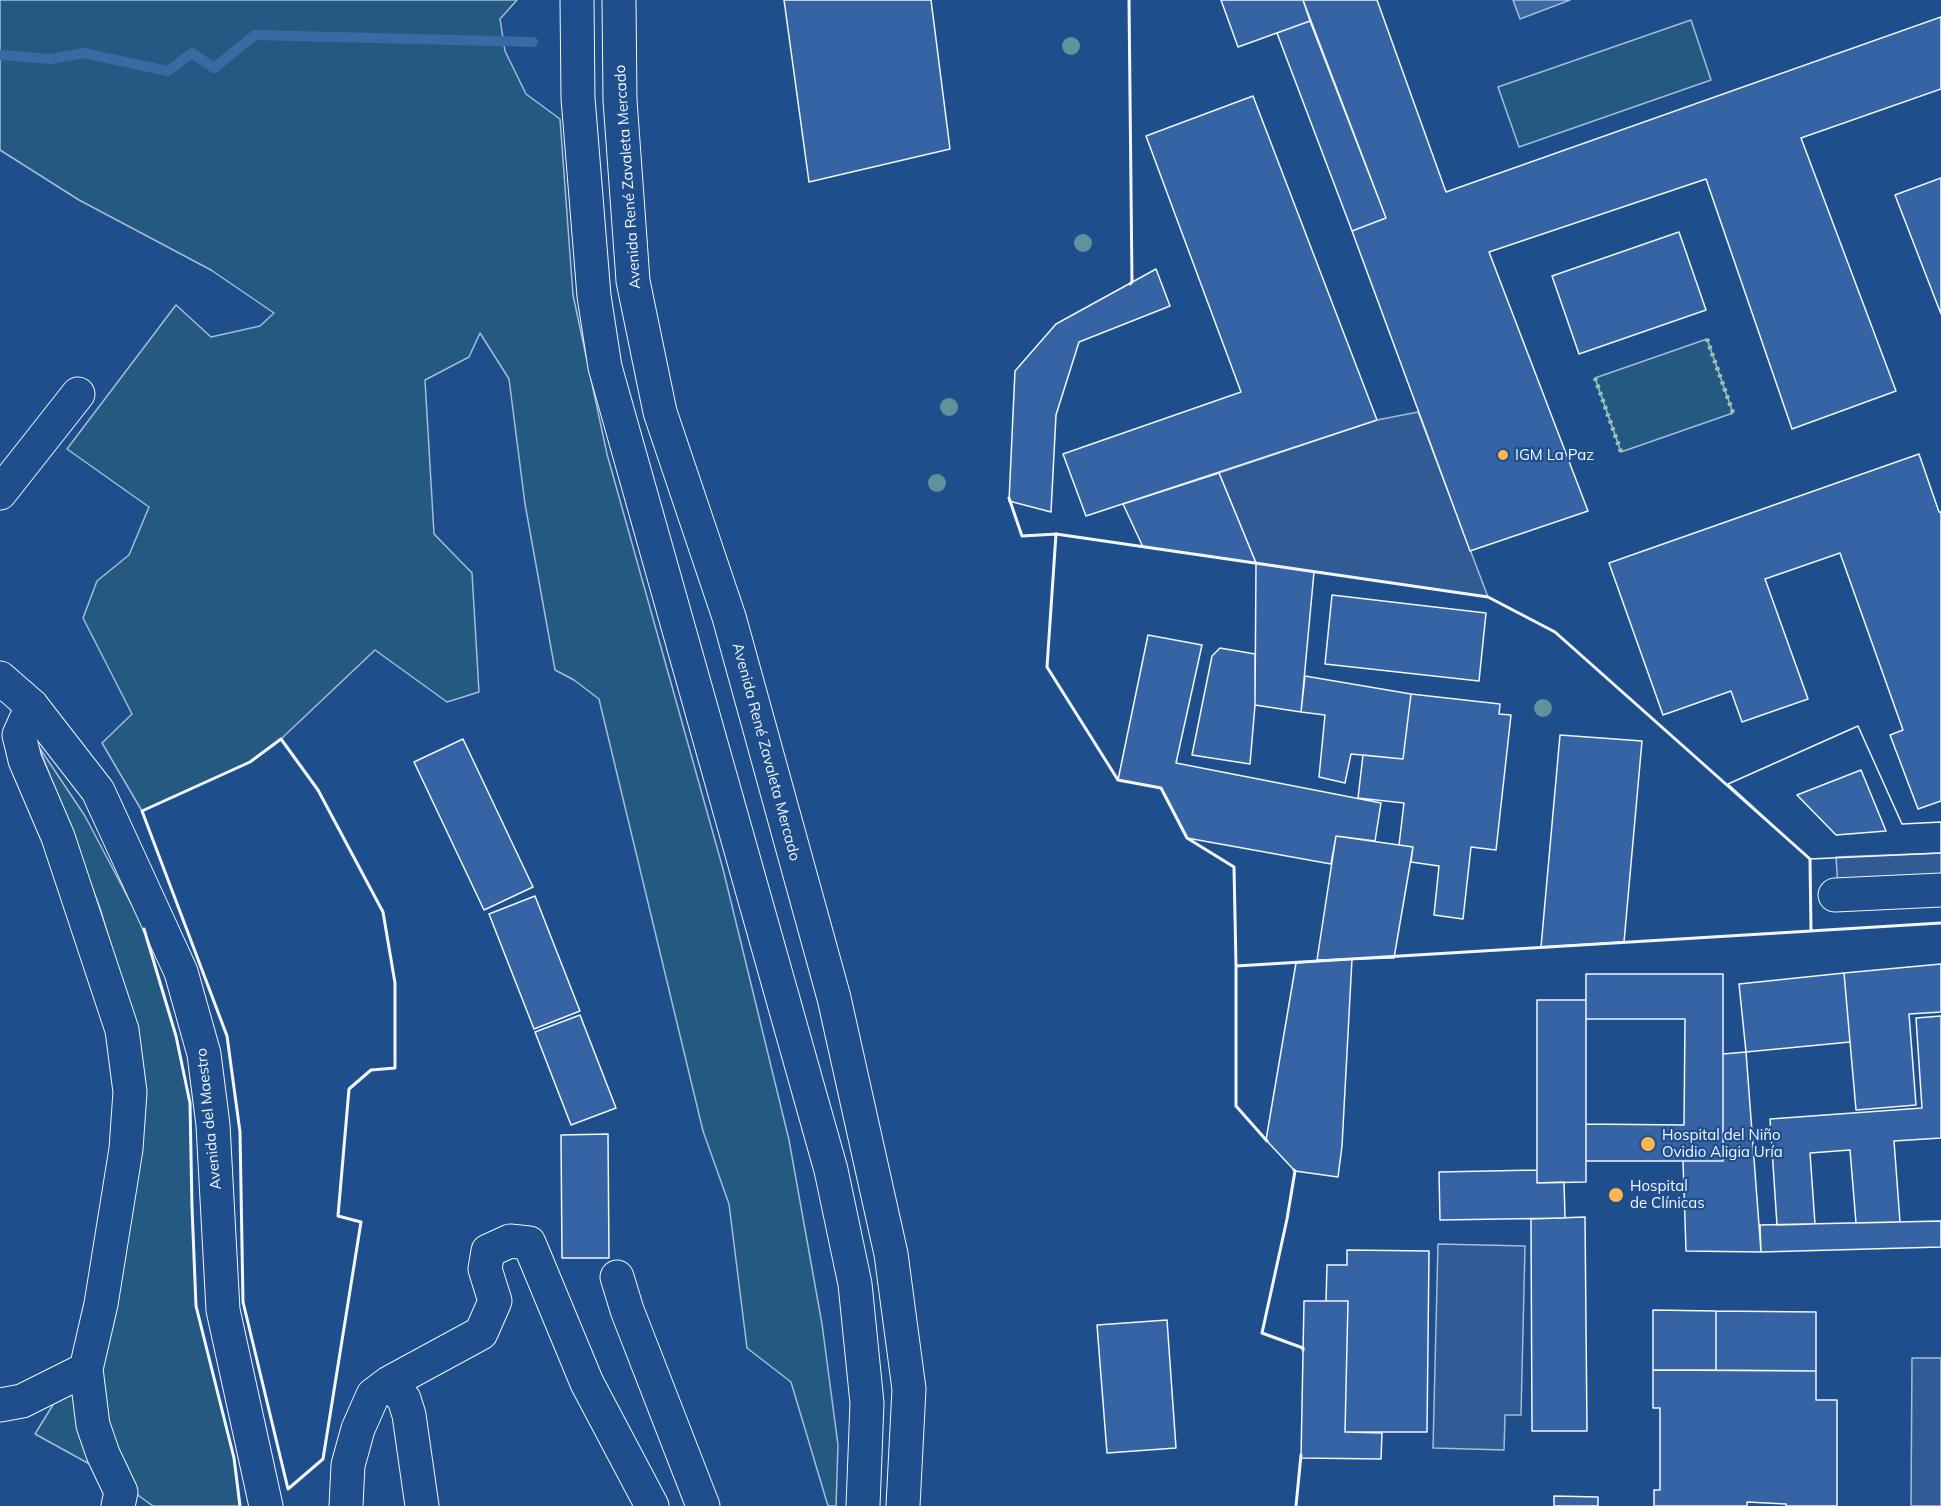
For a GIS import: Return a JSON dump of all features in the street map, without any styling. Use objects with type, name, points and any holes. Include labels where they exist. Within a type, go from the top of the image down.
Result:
[{"type":"main road","points":[[577,0],[578,98],[594,296],[605,367],[831,1170],[855,1284],[867,1402],[863,1506]]},
{"type":"main road","name":"Avenida René Zavaleta Mercado","points":[[619,0],[620,100],[633,281],[660,412],[729,617],[834,998],[888,1243],[909,1389],[903,1506]]},
{"type":"main road","points":[[0,493],[78,394]]},
{"type":"main road","name":"Avenida del Maestro","points":[[0,678],[32,706],[98,791],[184,982],[204,1053],[213,1125],[223,1310],[266,1506]]},
{"type":"main road","points":[[32,706],[19,735],[25,760],[58,837],[122,1030],[130,1092],[126,1149],[101,1304],[86,1369],[93,1425],[103,1454],[121,1492],[118,1506]]},
{"type":"main road","points":[[1835,895],[1941,890]]},
{"type":"main road","points":[[346,1506],[348,1465],[358,1429],[373,1395],[390,1383],[481,1333],[495,1301],[485,1269],[488,1251],[510,1240],[529,1243],[587,1383],[652,1506]]},
{"type":"main road","points":[[617,1277],[627,1310],[703,1506]]},
{"type":"main road","points":[[0,1405],[21,1401],[86,1369]]},
{"type":"main road","points":[[390,1383],[404,1399],[409,1415],[422,1506]]},
{"type":"shaded area","points":[[0,0],[517,0],[500,19],[505,51],[526,94],[560,119],[573,295],[607,454],[723,869],[789,1140],[822,1324],[838,1445],[836,1506],[828,1506],[791,1382],[747,1348],[729,1204],[703,1131],[599,699],[574,680],[555,670],[525,504],[509,379],[480,333],[469,357],[425,380],[434,534],[472,573],[479,692],[447,702],[375,650],[281,739],[250,762],[142,811],[102,743],[132,714],[83,618],[97,581],[129,555],[149,507],[67,449],[176,305],[211,337],[260,326],[274,313],[211,270],[79,200],[0,150]]},
{"type":"shaded area","points":[[1513,0],[1570,0],[1520,19]]},
{"type":"shaded area","points":[[1691,20],[1711,80],[1519,147],[1498,87]]},
{"type":"shaded area","points":[[1707,339],[1733,413],[1621,452],[1595,378]]},
{"type":"shaded area","points":[[1418,412],[1488,597],[1256,563],[1219,473],[1377,420]]},
{"type":"shaded area","points":[[39,747],[85,816],[144,928],[176,1036],[190,1103],[196,1306],[234,1458],[240,1506],[153,1506],[113,1477],[35,1434],[59,1395],[95,1361],[137,1033],[100,908]]},
{"type":"shaded area","points":[[1941,853],[1941,884],[1838,888],[1836,857]]},
{"type":"shaded area","points":[[1438,1244],[1525,1246],[1521,1415],[1505,1415],[1504,1450],[1433,1448]]},
{"type":"shaded area","points":[[1912,1358],[1941,1358],[1941,1506],[1911,1506]]},
{"type":"building","points":[[784,0],[931,0],[950,149],[809,182]]},
{"type":"building","points":[[1221,0],[1303,0],[1310,21],[1238,47]]},
{"type":"building","points":[[1303,0],[1377,0],[1446,192],[1941,17],[1941,89],[1801,138],[1896,391],[1792,429],[1706,179],[1489,252],[1588,511],[1470,551],[1352,231],[1386,218]]},
{"type":"building","points":[[1310,21],[1386,218],[1352,231],[1277,33]]},
{"type":"building","points":[[1253,96],[1377,420],[1086,516],[1063,454],[1241,392],[1146,136]]},
{"type":"building","points":[[1941,178],[1941,314],[1895,195]]},
{"type":"building","points":[[1679,232],[1706,310],[1579,354],[1552,276]]},
{"type":"building","points":[[1156,269],[1170,306],[1079,342],[1056,415],[1051,512],[1009,501],[1015,371],[1056,324]]},
{"type":"building","points":[[1919,454],[1939,512],[1941,512],[1941,801],[1918,809],[1890,735],[1903,730],[1840,553],[1765,579],[1808,699],[1742,722],[1731,691],[1663,715],[1609,563]]},
{"type":"building","points":[[1219,473],[1256,563],[1143,547],[1123,504]]},
{"type":"building","points":[[1256,563],[1314,572],[1301,712],[1255,705]]},
{"type":"building","points":[[1332,595],[1486,613],[1479,681],[1325,664]]},
{"type":"building","points":[[1148,635],[1202,645],[1176,763],[1381,803],[1375,841],[1336,836],[1331,864],[1187,838],[1161,788],[1118,780]]},
{"type":"building","points":[[1220,648],[1255,654],[1255,705],[1250,764],[1192,755],[1212,656]]},
{"type":"building","points":[[1305,676],[1411,694],[1403,759],[1351,754],[1345,783],[1319,777],[1325,715],[1301,712]]},
{"type":"building","points":[[1411,694],[1500,704],[1499,714],[1511,715],[1496,850],[1471,847],[1463,919],[1434,915],[1439,866],[1411,862],[1413,847],[1399,845],[1404,803],[1358,798],[1363,755],[1403,759]]},
{"type":"building","points":[[1858,726],[1902,824],[1941,822],[1941,853],[1810,859],[1728,784]],"holes":[[[1861,770],[1886,831],[1836,835],[1797,795]]]},
{"type":"building","points":[[1858,726],[1902,824],[1941,822],[1941,853],[1810,859],[1728,784]]},
{"type":"building","points":[[1560,735],[1642,741],[1624,942],[1541,947]]},
{"type":"building","points":[[463,739],[533,887],[484,910],[414,762]]},
{"type":"building","points":[[1336,836],[1413,847],[1394,958],[1317,960]]},
{"type":"building","points":[[535,896],[580,1011],[534,1029],[489,914]]},
{"type":"building","points":[[1352,959],[1342,1146],[1338,1177],[1295,1171],[1266,1140],[1296,963]]},
{"type":"building","points":[[1941,964],[1941,1012],[1909,1014],[1916,1105],[1856,1110],[1844,973]]},
{"type":"building","points":[[1844,973],[1850,1042],[1746,1052],[1739,984]]},
{"type":"building","points":[[1586,974],[1723,974],[1723,1161],[1586,1161],[1586,1124],[1684,1125],[1685,1019],[1586,1019]]},
{"type":"building","points":[[1537,1000],[1586,1000],[1586,1182],[1537,1183]]},
{"type":"building","points":[[580,1015],[616,1108],[571,1125],[535,1032]]},
{"type":"building","points":[[1941,1016],[1941,1138],[1894,1141],[1900,1222],[1856,1223],[1850,1150],[1810,1153],[1815,1224],[1777,1225],[1770,1119],[1922,1108],[1916,1018]]},
{"type":"building","points":[[1746,1052],[1761,1252],[1686,1251],[1683,1161],[1723,1161],[1723,1054]]},
{"type":"building","points":[[608,1134],[609,1258],[562,1258],[561,1135]]},
{"type":"building","points":[[1537,1170],[1537,1183],[1564,1182],[1565,1218],[1440,1220],[1439,1172]]},
{"type":"building","points":[[1585,1217],[1587,1431],[1532,1431],[1531,1219]]},
{"type":"building","points":[[1941,1221],[1941,1247],[1761,1252],[1760,1225]]},
{"type":"building","points":[[1347,1250],[1429,1251],[1427,1432],[1345,1432],[1348,1301],[1326,1301],[1327,1265],[1347,1265]]},
{"type":"building","points":[[1304,1301],[1348,1301],[1345,1432],[1382,1433],[1381,1459],[1301,1458]]},
{"type":"building","points":[[1653,1310],[1716,1311],[1716,1370],[1653,1370]]},
{"type":"building","points":[[1716,1311],[1816,1312],[1816,1371],[1716,1370]]},
{"type":"building","points":[[1167,1320],[1176,1448],[1107,1453],[1097,1325]]},
{"type":"building","points":[[1653,1370],[1816,1371],[1816,1400],[1837,1400],[1837,1506],[1786,1506],[1786,1504],[1747,1502],[1747,1506],[1654,1506],[1654,1490],[1660,1490],[1660,1408],[1653,1408]]},
{"type":"building","points":[[1554,1496],[1598,1497],[1598,1506],[1554,1506]]},
{"type":"waterway","points":[[0,55],[51,59],[83,53],[168,71],[192,53],[214,68],[255,35],[533,42]]},
{"type":"hedge","points":[[1707,339],[1733,413]]},
{"type":"hedge","points":[[1595,378],[1621,452]]},
{"type":"wall","points":[[1129,0],[1132,282],[1130,284]]},
{"type":"wall","points":[[1009,498],[1022,536],[1057,534]]},
{"type":"wall","points":[[1056,534],[1488,597],[1555,632],[1810,859],[1811,931],[1236,966],[1234,867],[1187,838],[1161,788],[1118,780],[1047,667],[1056,534]]},
{"type":"wall","points":[[281,739],[318,790],[383,912],[395,983],[395,1068],[371,1070],[349,1089],[338,1216],[361,1222],[323,1459],[288,1489],[243,1302],[240,1132],[227,1036],[142,811],[250,762],[281,739]]},
{"type":"wall","points":[[1810,931],[1941,923]]},
{"type":"wall","points":[[144,929],[176,1036],[190,1103],[196,1306],[234,1458],[240,1506]]},
{"type":"wall","points":[[1238,966],[1236,966],[1236,1106],[1267,1141]]},
{"type":"wall","points":[[1294,1170],[1287,1219],[1262,1333],[1303,1348],[1303,1350]]},
{"type":"wall","points":[[1296,1506],[1301,1455]]},
{"type":"place","name":"IGM La Paz","points":[[1503,455]]},
{"type":"place","name":"Hospital del Niño Ovidio Aligia Uría","points":[[1648,1144]]},
{"type":"place","name":"Hospital de Clínicas","points":[[1616,1195]]}]
